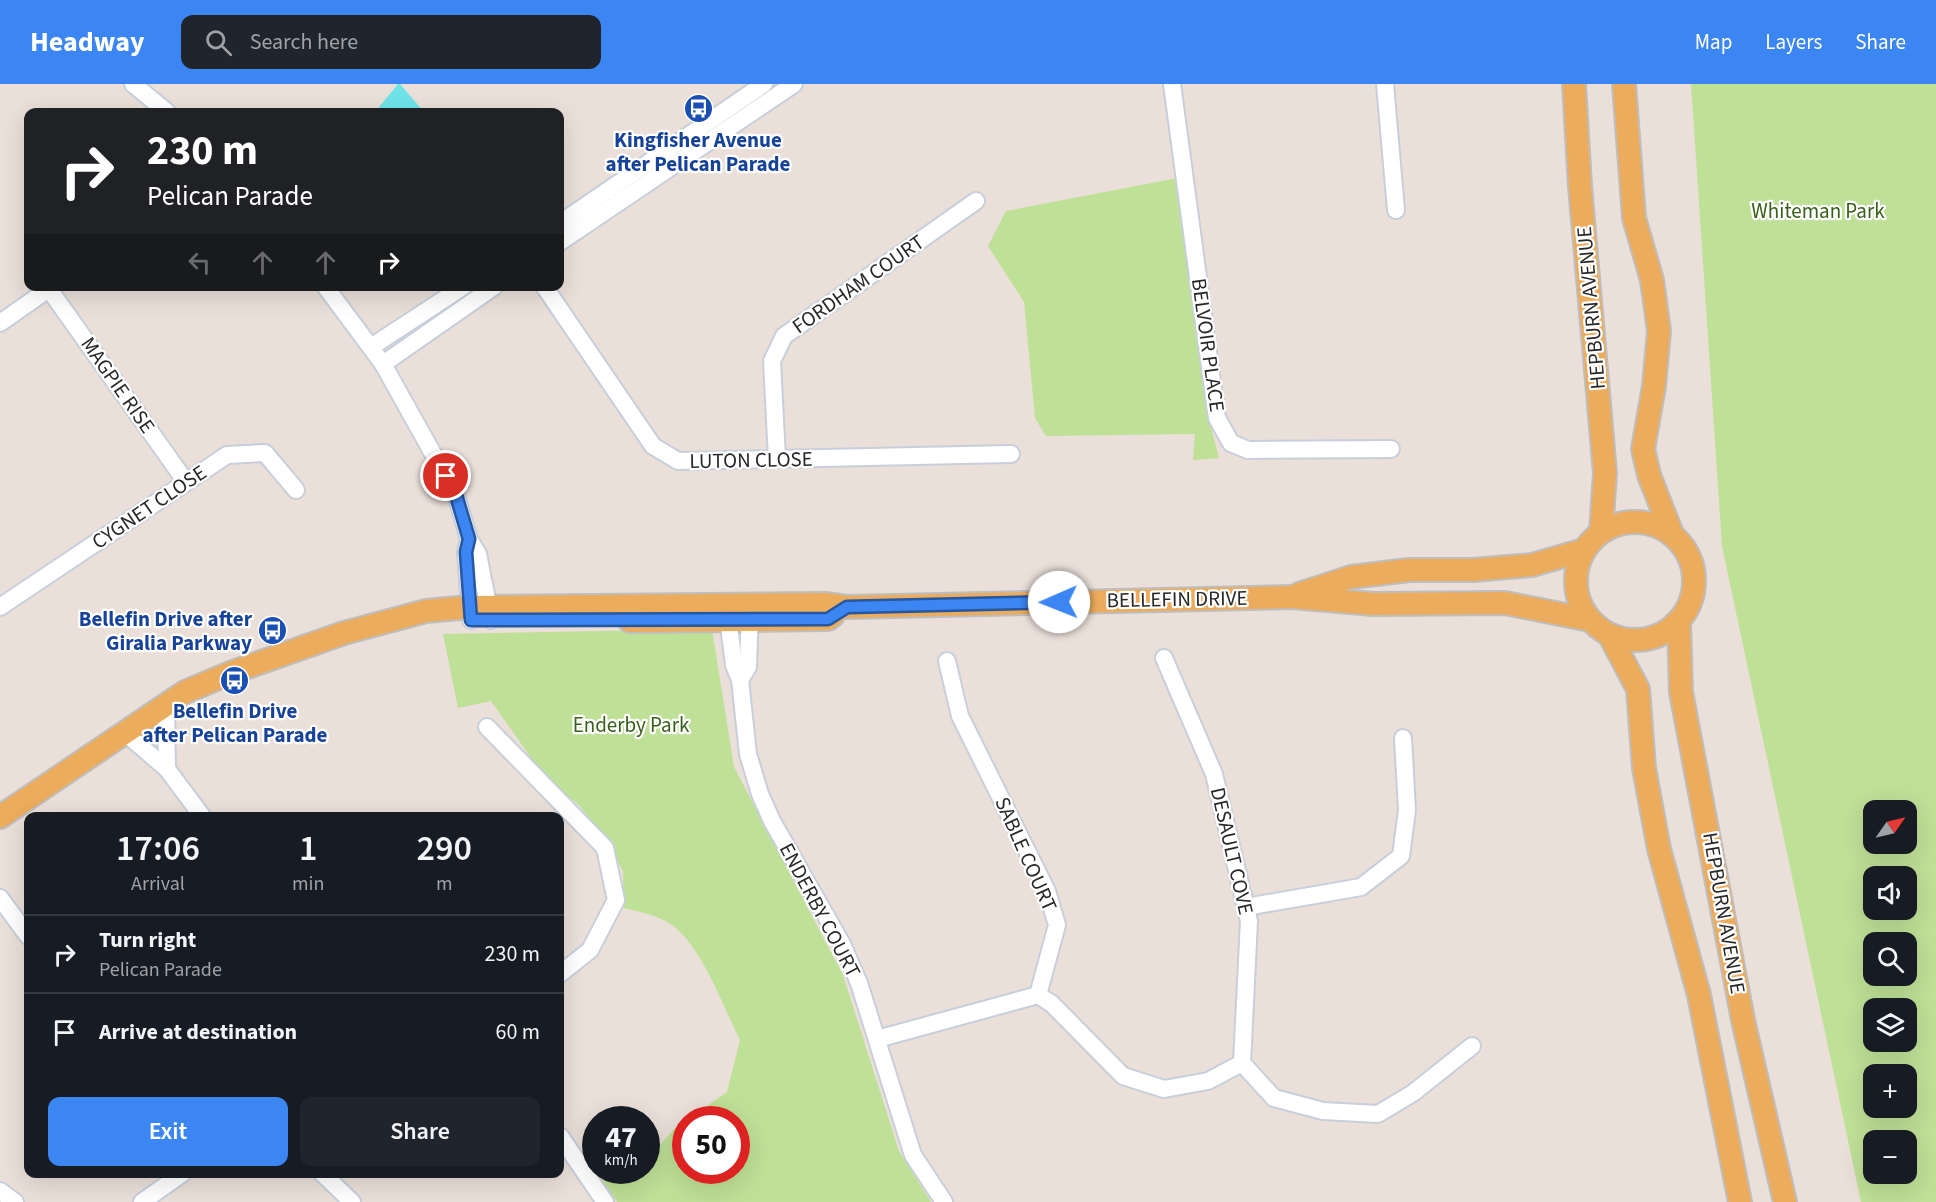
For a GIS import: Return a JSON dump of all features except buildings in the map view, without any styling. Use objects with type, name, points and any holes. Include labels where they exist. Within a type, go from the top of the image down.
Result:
[{"type":"main road","name":"HEPBURN AVENUE","points":[[1574,84],[1580,186],[1605,473],[1601,532]]},
{"type":"main road","points":[[1624,84],[1634,218],[1652,280],[1659,331],[1654,386],[1643,449],[1648,475],[1672,534],[1688,552],[1695,577],[1692,601],[1679,623],[1658,637],[1634,641],[1610,636],[1590,620],[1578,598],[1576,573],[1584,550],[1601,532],[1624,522],[1649,523],[1672,534]]},
{"type":"main road","name":"BELLEFIN DRIVE","points":[[1292,597],[1351,577],[1409,570],[1473,570],[1535,565],[1584,550]]},
{"type":"main road","name":"BELLEFIN DRIVE","points":[[0,817],[185,692],[233,672],[344,633],[426,611],[481,614],[738,613],[825,604],[847,607],[1292,597],[1373,604],[1505,603],[1590,620]]},
{"type":"main road","name":"HEPBURN AVENUE","points":[[1679,623],[1681,692],[1743,1020],[1785,1202]]},
{"type":"main road","name":"HEPBURN AVENUE","points":[[1610,636],[1638,689],[1644,768],[1659,849],[1699,995],[1740,1202]]},
{"type":"street","points":[[132,84],[162,108]]},
{"type":"street","points":[[564,220],[764,84]]},
{"type":"street","points":[[564,239],[794,84]]},
{"type":"street","name":"BELVOIR PLACE","points":[[1172,84],[1217,418],[1231,443],[1248,450],[1391,449]]},
{"type":"street","points":[[1385,84],[1396,210]]},
{"type":"street","name":"FORDHAM COURT","points":[[777,459],[772,361],[784,336],[976,201]]},
{"type":"street","points":[[0,323],[47,291]]},
{"type":"street","name":"MAGPIE RISE","points":[[53,291],[186,482]]},
{"type":"street","points":[[329,291],[383,364],[456,495],[469,539],[466,552],[481,614]]},
{"type":"street","points":[[371,347],[456,291]]},
{"type":"street","points":[[383,364],[488,291]]},
{"type":"street","name":"LUTON CLOSE","points":[[547,291],[653,446],[678,461],[1011,454]]},
{"type":"street","name":"CYGNET CLOSE","points":[[0,607],[227,454],[265,453],[296,490]]},
{"type":"street","name":"ENDERBY COURT","points":[[738,613],[748,667],[740,680],[748,754],[760,794],[772,821],[842,944],[859,983],[913,1155],[944,1202]]},
{"type":"street","name":"DESAULT COVE","points":[[1164,658],[1214,774],[1249,921],[1242,1063]]},
{"type":"street","name":"SABLE COURT","points":[[947,661],[960,716],[1047,891],[1057,925],[1038,995]]},
{"type":"street","points":[[166,705],[167,769]]},
{"type":"street","points":[[487,727],[605,848],[616,900],[590,950],[564,971]]},
{"type":"street","points":[[124,732],[167,769],[199,812]]},
{"type":"street","points":[[1245,907],[1361,886],[1401,856],[1407,810],[1403,738]]},
{"type":"street","points":[[0,898],[24,931]]},
{"type":"street","points":[[877,1039],[1038,995],[1052,1004],[1124,1076],[1164,1089],[1208,1081],[1242,1063],[1274,1098],[1323,1111],[1378,1114],[1413,1093],[1472,1046]]},
{"type":"street","points":[[564,1142],[604,1202]]},
{"type":"street","points":[[142,1202],[176,1178]]},
{"type":"street","points":[[327,1178],[352,1202]]},
{"type":"street","points":[[0,1191],[15,1202]]},
{"type":"green space","name":"Whiteman Park","points":[[1691,84],[1936,84],[1936,1202],[1861,1202],[1722,546]]},
{"type":"green space","points":[[1178,178],[1210,423],[1219,458],[1193,460],[1195,434],[1046,436],[1035,418],[1024,302],[988,246],[1006,211]]},
{"type":"green space","name":"Enderby Park","points":[[712,629],[734,767],[843,975],[899,1151],[931,1202],[617,1202],[605,1184],[660,1184],[660,1145],[672,1131],[672,1184],[750,1184],[750,1106],[707,1106],[727,1092],[740,1040],[711,978],[693,947],[667,922],[649,914],[624,908],[623,871],[601,833],[579,805],[546,779],[491,701],[458,708],[443,634]]},
{"type":"water","points":[[400,84],[421,108],[378,108]]},
{"type":"place","name":"Kingfisher Avenue after Pelican Parade","points":[[698,109]]},
{"type":"place","name":"Bellefin Drive after Giralia Parkway","points":[[273,631]]},
{"type":"place","name":"Bellefin Drive after Pelican Parade","points":[[235,680]]},
{"type":"route","points":[[446,476],[456,495],[469,539],[466,552],[471,620],[828,619],[847,607],[1059,602]]}]
